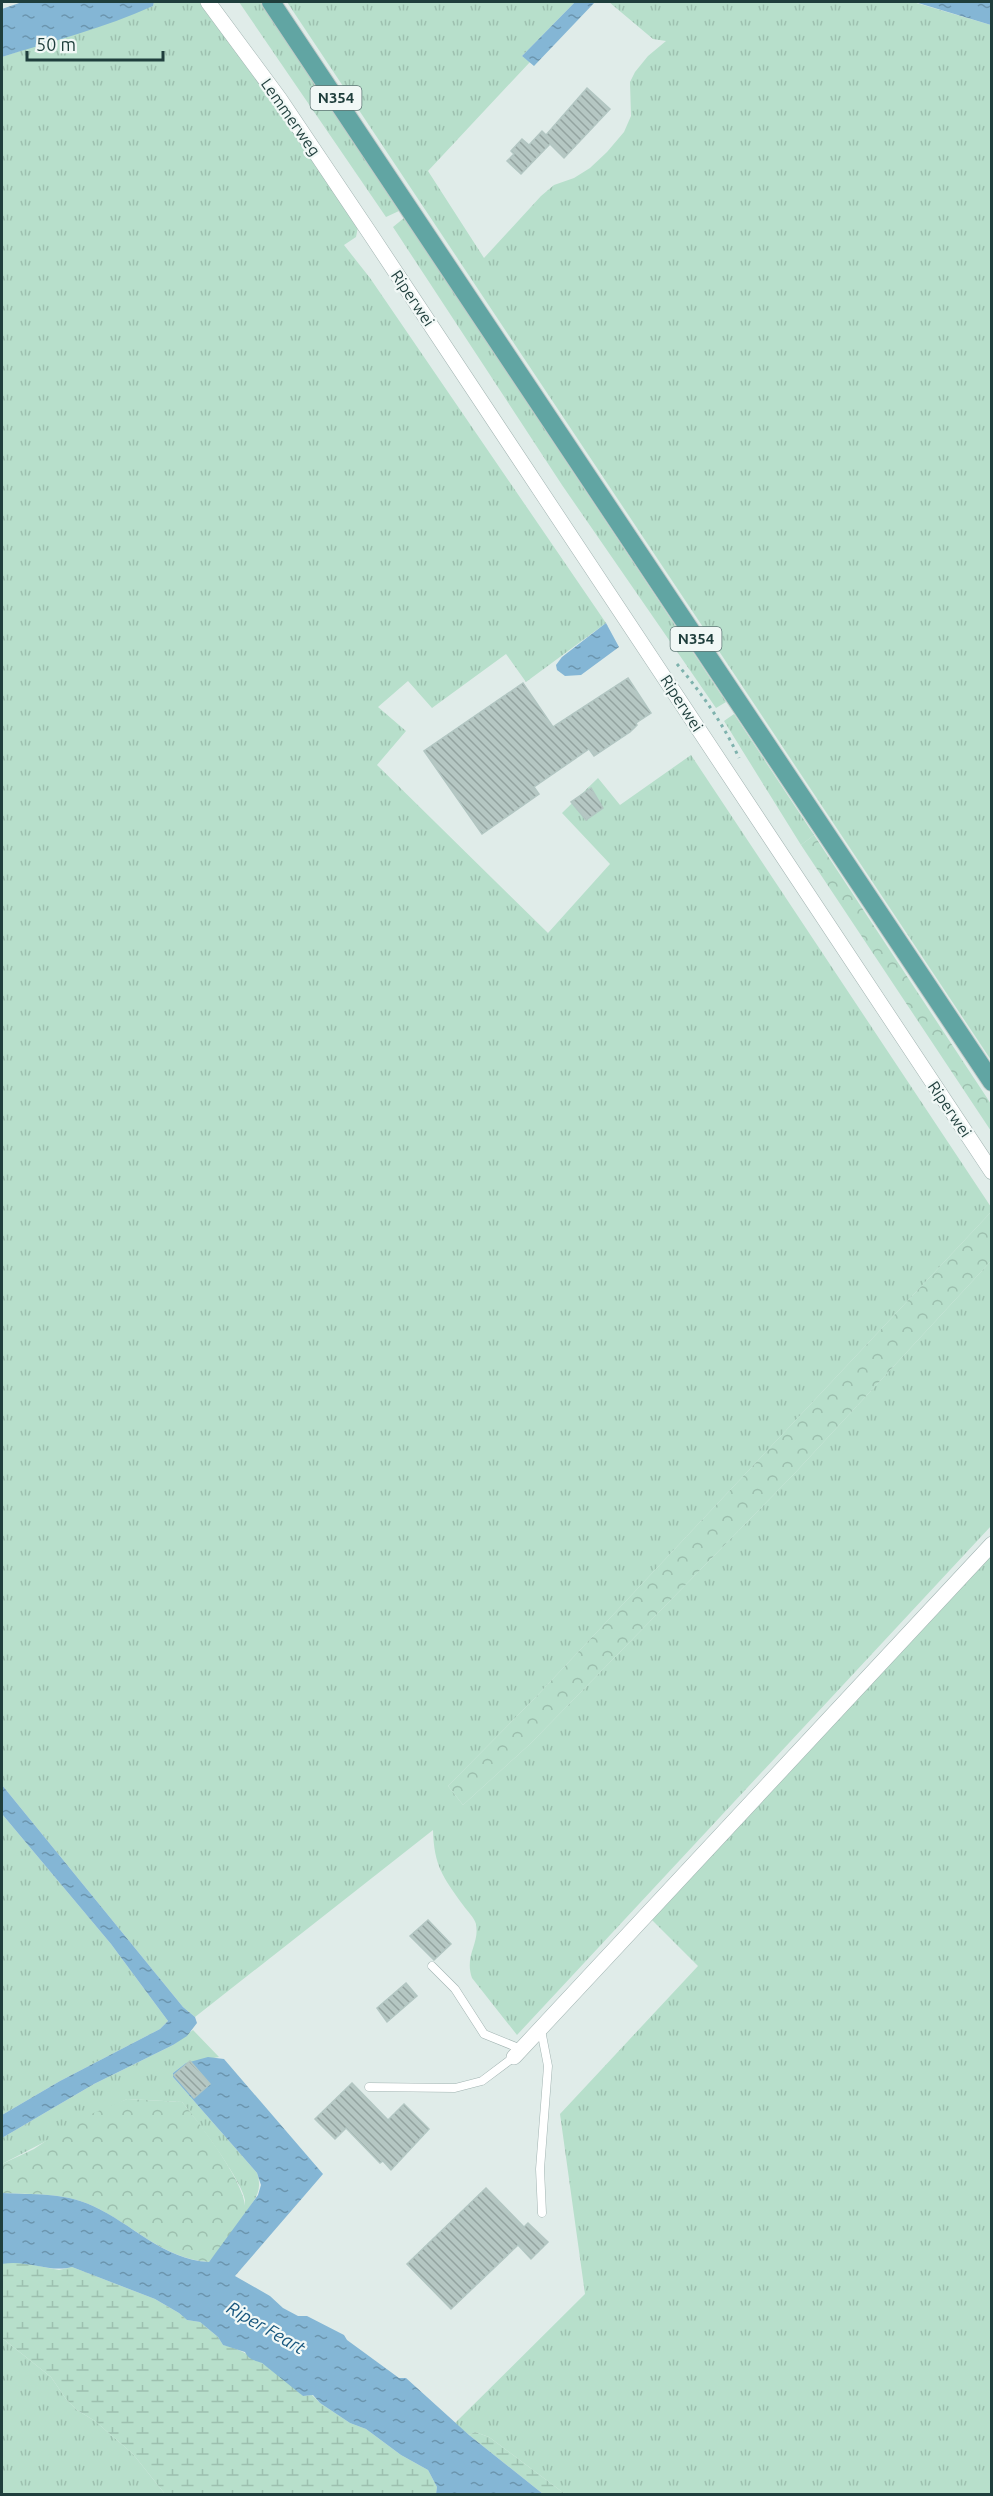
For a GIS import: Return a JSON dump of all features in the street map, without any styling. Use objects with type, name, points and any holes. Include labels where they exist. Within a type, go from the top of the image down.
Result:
[{"type":"main road","name":"N354","points":[[271,2],[992,1082]]},
{"type":"street","name":"Lemmerweg","points":[[208,2],[279,98],[371,235]]},
{"type":"street","name":"Riperwei","points":[[371,235],[992,1172]]},
{"type":"street","points":[[518,2053],[992,1544]]},
{"type":"lane","points":[[369,2087],[454,2088],[482,2081],[518,2053],[484,2034],[454,1989],[432,1966]]},
{"type":"lane","points":[[541,2028],[548,2066],[540,2169],[542,2213]]},
{"type":"green space","points":[[154,2],[201,2],[263,86],[358,227],[356,237],[344,245],[370,278],[606,623],[526,682],[506,654],[432,708],[408,681],[378,707],[406,731],[377,765],[548,933],[610,864],[562,813],[598,778],[620,805],[691,755],[991,1207],[991,1212],[534,1699],[448,1786],[463,1805],[530,1744],[794,1474],[991,1261],[991,1526],[517,2035],[472,1978],[470,1963],[476,1938],[476,1924],[441,1870],[435,1853],[433,1830],[195,2017],[183,2007],[2,1785],[2,57],[153,6]]},
{"type":"green space","points":[[239,2],[260,2],[399,211],[386,217]]},
{"type":"green space","points":[[287,2],[575,2],[522,56],[530,62],[428,171],[484,258],[541,196],[554,185],[574,178],[590,168],[624,132],[631,116],[630,82],[648,56],[666,41],[653,39],[609,2],[913,2],[991,25],[991,1060]]},
{"type":"green space","points":[[404,218],[726,702],[716,708],[562,485],[393,227]]},
{"type":"green space","points":[[734,714],[814,835],[801,845],[724,721]]},
{"type":"green space","points":[[814,835],[991,1104],[991,1131],[801,845]]},
{"type":"green space","points":[[991,1212],[991,1261],[794,1474],[530,1744],[463,1805],[448,1786],[534,1699]]},
{"type":"green space","points":[[991,1554],[991,2494],[565,2494],[489,2437],[475,2432],[469,2435],[455,2423],[585,2294],[560,2114],[698,1966],[651,1919]]},
{"type":"green space","points":[[2,1814],[111,1944],[168,2021],[160,2029],[60,2081],[2,2115]]},
{"type":"green space","points":[[193,2030],[219,2057],[186,2063],[173,2073],[173,2077],[257,2173],[258,2190],[245,2214],[245,2200],[236,2179],[218,2150],[182,2102],[127,2099],[2,2164],[2,2138],[94,2084],[173,2045]]},
{"type":"green space","points":[[127,2099],[182,2102],[232,2172],[245,2202],[245,2213],[209,2262],[177,2255],[148,2240],[107,2213],[70,2198],[2,2193],[2,2164],[34,2149],[77,2120]]},
{"type":"green space","points":[[13,2261],[59,2270],[72,2267],[155,2299],[187,2320],[200,2322],[218,2337],[223,2345],[254,2358],[303,2396],[312,2395],[350,2423],[366,2429],[401,2455],[428,2470],[437,2487],[436,2494],[165,2494],[133,2454],[95,2421],[77,2410],[66,2399],[51,2377],[2,2338],[2,2264]]},
{"type":"green space","points":[[2,2338],[51,2377],[66,2399],[77,2410],[95,2421],[133,2454],[165,2494],[2,2494]]},
{"type":"green space","points":[[475,2432],[489,2437],[565,2494],[543,2494],[469,2435]]},
{"type":"water","points":[[22,2],[154,2],[153,6],[116,21],[2,57],[2,9]]},
{"type":"water","points":[[575,2],[595,2],[534,66],[522,56]]},
{"type":"water","points":[[913,2],[991,2],[991,25],[918,3]]},
{"type":"water","points":[[606,623],[619,647],[581,675],[565,676],[557,670],[556,665],[562,657]]},
{"type":"water","points":[[2,1785],[183,2007],[195,2017],[197,2023],[187,2036],[173,2045],[94,2084],[2,2138],[2,2115],[60,2081],[160,2029],[168,2021],[111,1944],[2,1814]]},
{"type":"water","name":"Riper Feart","points":[[208,2057],[224,2059],[323,2174],[235,2276],[270,2296],[283,2308],[298,2316],[307,2316],[344,2335],[347,2340],[399,2378],[406,2378],[469,2435],[543,2494],[436,2494],[437,2487],[428,2470],[401,2455],[366,2429],[350,2423],[320,2403],[313,2395],[303,2396],[245,2352],[223,2345],[218,2337],[200,2322],[187,2320],[155,2299],[72,2267],[2,2264],[2,2193],[48,2195],[82,2202],[107,2213],[148,2240],[177,2255],[209,2262],[258,2195],[261,2185],[257,2173],[173,2077],[173,2073],[186,2063]]},
{"type":"building","points":[[587,88],[610,109],[564,158],[550,144],[521,174],[507,161],[514,154],[511,151],[522,139],[529,145],[542,131],[546,135]]},
{"type":"building","points":[[628,678],[651,713],[636,723],[637,725],[630,732],[594,756],[589,749],[534,787],[539,794],[482,834],[424,751],[523,683],[553,727]]},
{"type":"building","points":[[591,788],[603,808],[586,820],[571,802]]},
{"type":"building","points":[[428,1920],[451,1944],[434,1960],[410,1936]]},
{"type":"building","points":[[406,1983],[417,1996],[387,2022],[377,2008]]},
{"type":"building","points":[[190,2061],[210,2084],[194,2098],[174,2075]]},
{"type":"building","points":[[352,2083],[388,2120],[404,2104],[429,2129],[391,2170],[383,2161],[380,2163],[346,2128],[335,2139],[315,2119]]},
{"type":"building","points":[[486,2188],[524,2227],[528,2223],[548,2242],[531,2259],[518,2245],[451,2309],[407,2264]]}]
